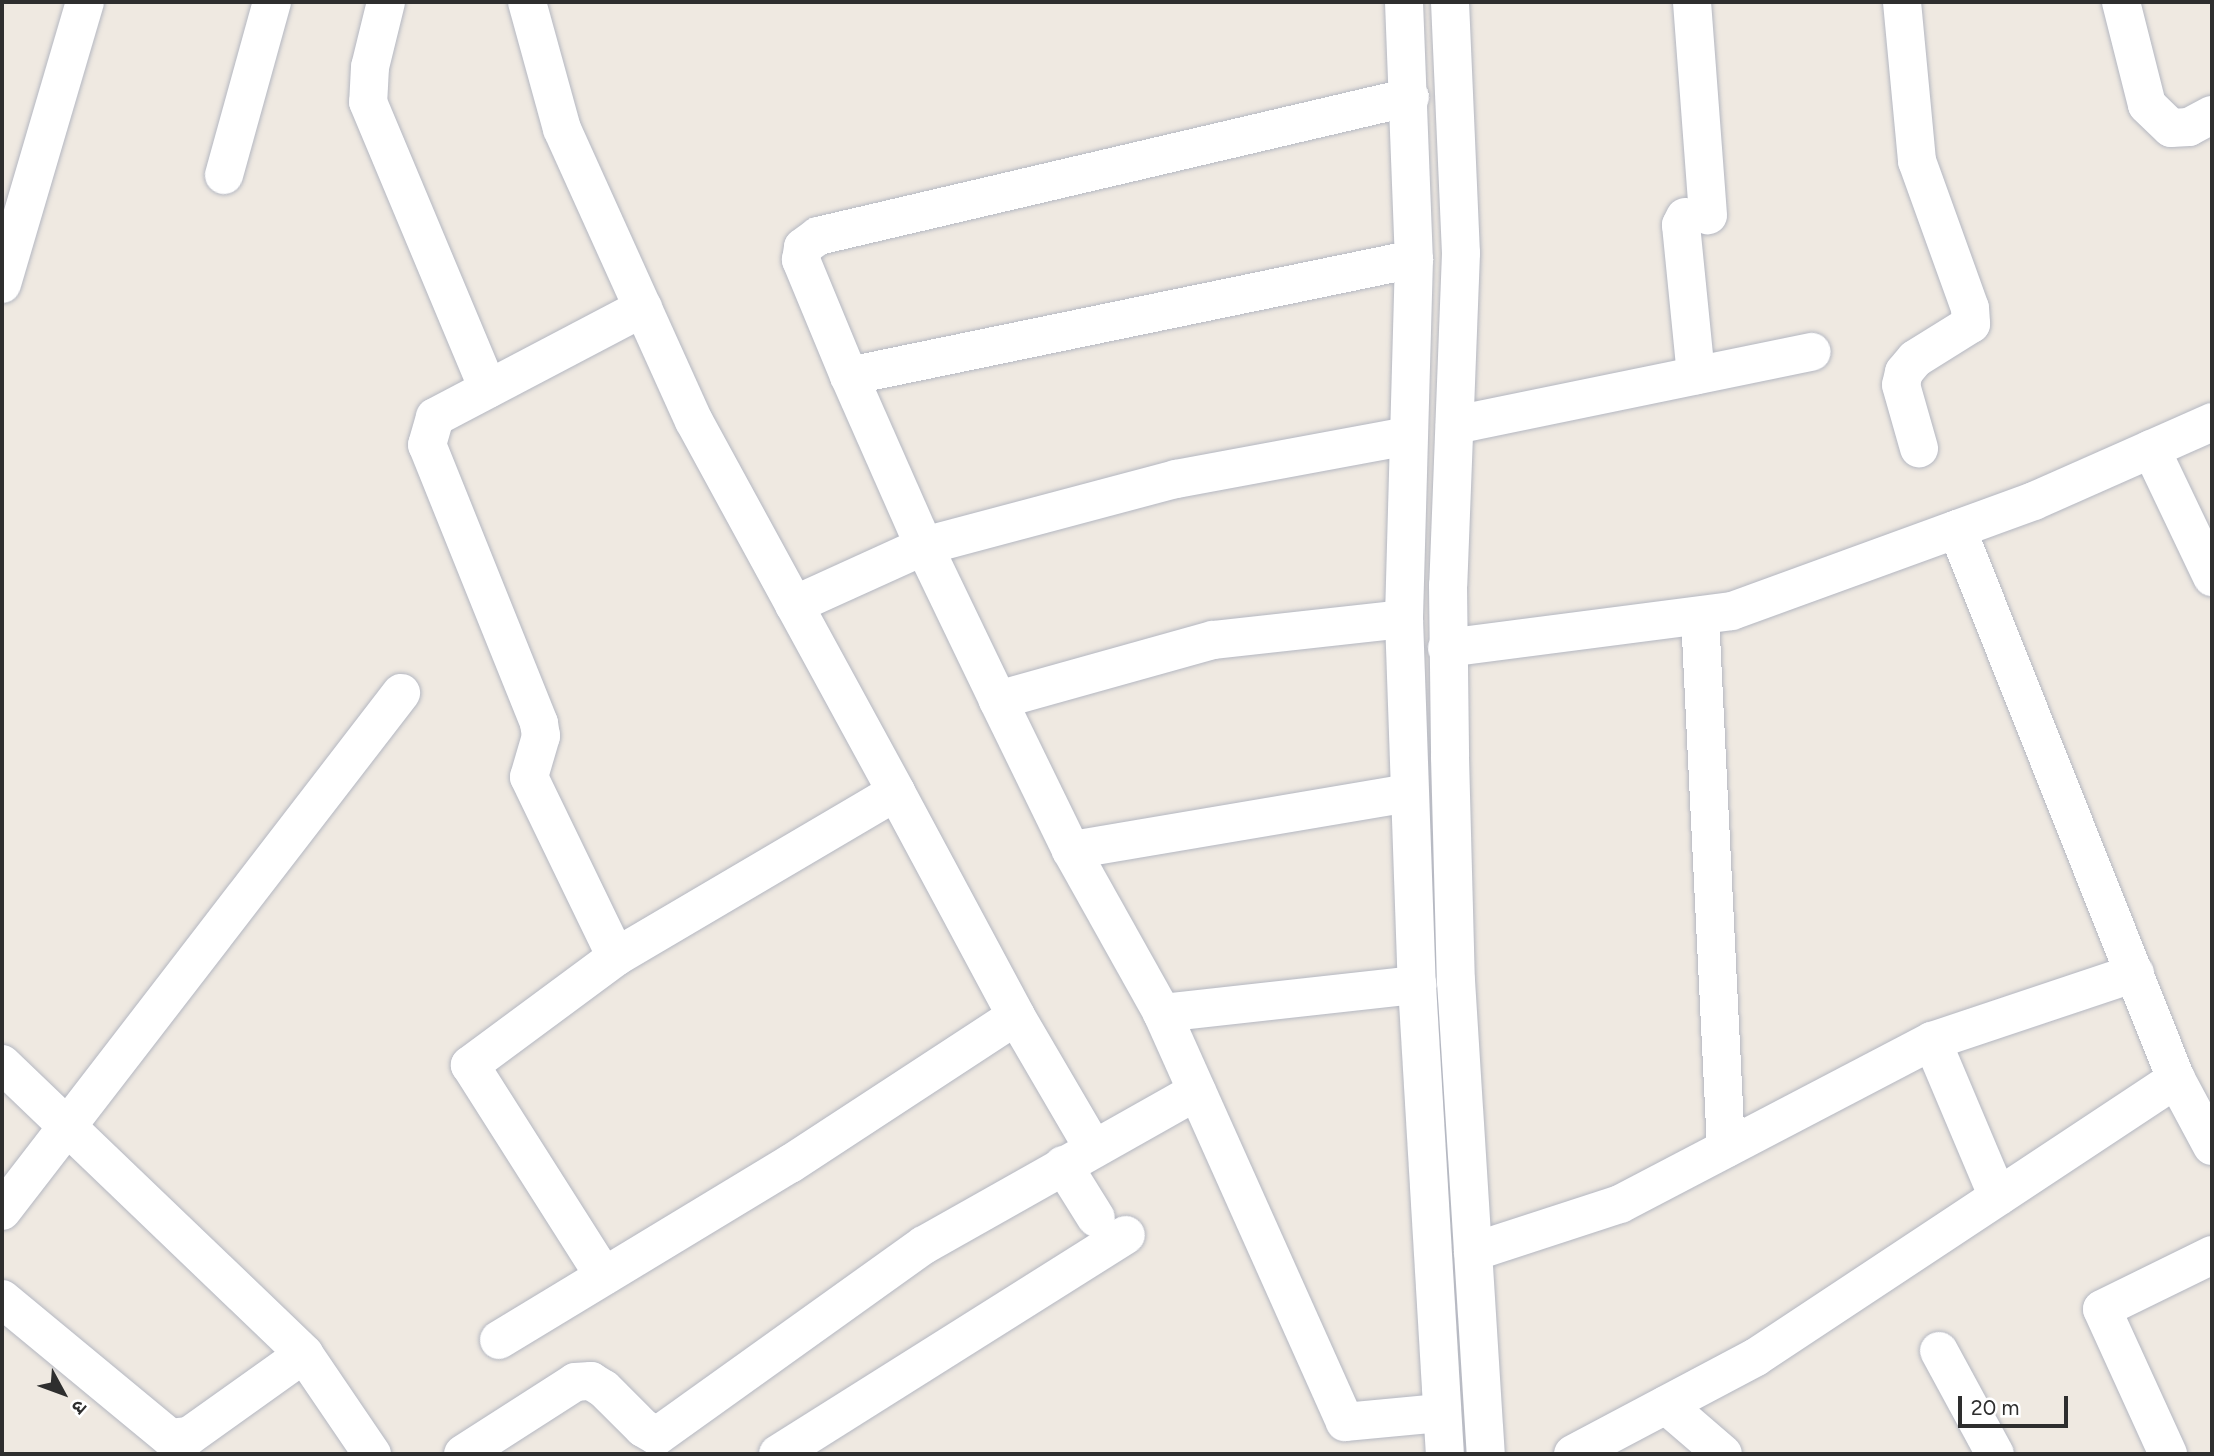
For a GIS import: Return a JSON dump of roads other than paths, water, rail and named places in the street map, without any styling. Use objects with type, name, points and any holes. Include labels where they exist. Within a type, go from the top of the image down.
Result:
[{"type":"street","points":[[2,284],[85,2]]},
{"type":"street","points":[[224,175],[272,2]]},
{"type":"street","points":[[386,2],[370,67],[368,102],[488,389]]},
{"type":"street","points":[[527,2],[562,129],[694,421],[1016,1016],[1111,1226],[778,1454]]},
{"type":"street","points":[[1404,2],[1410,97],[1414,259],[1404,619],[1417,985],[1440,1413],[1445,1454]]},
{"type":"street","points":[[1450,2],[1461,202],[1447,648],[1456,981],[1486,1454]]},
{"type":"street","points":[[1692,2],[1696,216],[1681,225],[1696,375]]},
{"type":"street","points":[[1902,2],[1917,161],[1970,308],[1971,324],[1915,359],[1904,372],[1901,385],[1919,448]]},
{"type":"street","points":[[2121,2],[2147,105],[2171,128],[2189,127],[2212,115]]},
{"type":"street","points":[[1410,97],[818,236],[803,247],[801,260],[924,546],[1071,850],[1162,1013],[1345,1422],[1440,1413]]},
{"type":"street","points":[[849,376],[1414,259]]},
{"type":"street","points":[[616,957],[529,778],[541,736],[539,723],[427,446],[435,417],[643,308]]},
{"type":"street","points":[[1455,425],[1812,352]]},
{"type":"street","points":[[1447,648],[1732,611],[2034,501],[2212,422]]},
{"type":"street","points":[[794,605],[924,546],[1176,479],[1408,436]]},
{"type":"street","points":[[2151,449],[2212,577]]},
{"type":"street","points":[[1957,529],[2176,1079],[2212,1146]]},
{"type":"street","points":[[1700,616],[1726,1148]]},
{"type":"street","points":[[998,700],[1213,640],[1404,619]]},
{"type":"street","points":[[2,1210],[69,1127],[401,692]]},
{"type":"street","points":[[604,1276],[470,1065],[616,957],[896,792]]},
{"type":"street","points":[[1071,850],[1409,793]]},
{"type":"street","points":[[1473,1252],[1620,1204],[1931,1041],[2134,974]]},
{"type":"street","points":[[1162,1013],[1417,985]]},
{"type":"street","points":[[499,1340],[790,1164],[1016,1016]]},
{"type":"street","points":[[1931,1041],[1998,1197]]},
{"type":"street","points":[[2,1064],[304,1354],[372,1454]]},
{"type":"street","points":[[1573,1454],[1756,1357],[2176,1079]]},
{"type":"street","points":[[463,1454],[575,1382],[591,1381],[604,1389],[643,1428],[657,1436],[924,1245],[1197,1091]]},
{"type":"street","points":[[2168,1454],[2102,1309],[2212,1255]]},
{"type":"street","points":[[2,1299],[170,1438],[189,1436],[304,1354]]},
{"type":"street","points":[[1939,1351],[1995,1454]]},
{"type":"street","points":[[1667,1405],[1723,1454]]}]
